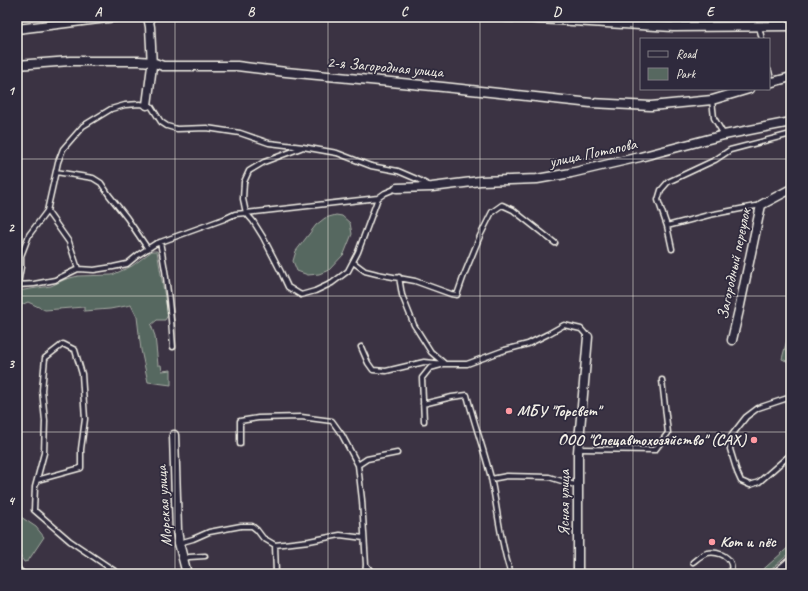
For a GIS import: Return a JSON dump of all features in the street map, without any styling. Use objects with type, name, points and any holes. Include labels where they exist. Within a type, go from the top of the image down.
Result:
[{"type":"street","points":[[17,29],[115,17]]},
{"type":"street","points":[[147,105],[152,66],[148,17]]},
{"type":"street","points":[[506,17],[673,27],[791,26]]},
{"type":"street","name":"2-я Загородная улица","points":[[17,65],[70,61],[139,61],[152,62],[163,66],[237,66],[591,102],[651,106],[712,100],[746,90]]},
{"type":"street","points":[[770,83],[791,77]]},
{"type":"street","name":"улица Потапова","points":[[397,188],[432,187],[480,181],[537,178],[571,173],[724,135],[791,122]]},
{"type":"street","name":"Загородный переулок","points":[[732,340],[761,205],[791,189]]},
{"type":"street","name":"Ясная улица","points":[[578,574],[578,449],[588,337]]},
{"type":"street","name":"Морская улица","points":[[174,435],[176,515],[179,543],[187,574]]},
{"type":"street","points":[[778,574],[791,563]]},
{"type":"lane","points":[[759,27],[762,38]]},
{"type":"lane","points":[[712,100],[714,118],[724,135]]},
{"type":"lane","points":[[397,188],[378,198],[235,214],[160,242],[138,255],[127,264],[94,270],[78,269],[55,280],[34,284],[17,285],[21,267],[21,256],[29,235],[47,210],[63,149],[83,126],[111,109],[125,105],[140,104],[151,106],[161,122],[167,126],[177,129],[207,128],[240,133],[269,143],[337,153],[371,166],[398,171],[432,187]]},
{"type":"lane","points":[[672,249],[667,226],[658,200],[661,190],[668,182],[714,160],[730,150],[791,134]]},
{"type":"lane","points":[[303,147],[264,162],[249,171],[244,182],[243,199],[246,213],[263,237],[288,287],[301,295],[315,291],[348,271],[358,252],[378,198]]},
{"type":"lane","points":[[56,172],[93,178],[101,182],[148,249]]},
{"type":"lane","points":[[353,262],[365,271],[399,277],[457,295],[480,236],[492,212],[502,205],[513,210],[555,242]]},
{"type":"lane","points":[[667,226],[709,215],[761,205]]},
{"type":"lane","points":[[47,210],[69,242],[78,269]]},
{"type":"lane","points":[[160,242],[171,316],[173,347]]},
{"type":"lane","points":[[399,277],[402,295],[414,325],[431,352],[445,364]]},
{"type":"lane","points":[[361,347],[372,370],[386,372],[424,362],[467,364],[505,350],[528,344],[564,324],[581,329],[588,337]]},
{"type":"lane","points":[[37,480],[81,468],[81,448],[85,419],[82,374],[75,350],[63,344],[44,358],[42,390],[45,421],[44,453],[35,487],[34,510],[70,541],[119,574]]},
{"type":"lane","points":[[424,421],[422,378],[430,368],[445,364]]},
{"type":"lane","points":[[578,449],[655,450],[668,433],[662,380]]},
{"type":"lane","points":[[423,404],[467,395],[491,479],[510,574]]},
{"type":"lane","points":[[791,397],[758,408],[746,417],[732,435],[730,449],[741,480],[750,485],[759,482],[791,454]]},
{"type":"lane","points":[[240,444],[240,421],[258,418],[301,417],[332,421],[342,435],[358,465],[366,565],[365,574]]},
{"type":"lane","points":[[358,465],[367,459],[397,453]]},
{"type":"lane","points":[[491,479],[507,476],[549,477],[578,486]]},
{"type":"lane","points":[[179,543],[209,532],[241,526],[252,526],[263,538],[275,545],[309,541],[340,534],[364,538]]},
{"type":"lane","points":[[275,545],[276,574]]},
{"type":"lane","points":[[693,562],[700,556],[715,552],[727,558],[732,566],[731,574]]},
{"type":"lane","points":[[184,559],[189,557],[205,556]]},
{"type":"lane","points":[[366,565],[373,574]]},
{"type":"lane","points":[[17,568],[23,574]]},
{"type":"green space","points":[[336,215],[342,216],[350,223],[352,234],[344,254],[329,270],[319,274],[308,275],[297,271],[293,261],[296,251],[316,225],[325,218]]},
{"type":"green space","points":[[152,251],[157,251],[168,315],[165,320],[157,320],[151,325],[155,336],[158,365],[161,365],[162,371],[171,370],[171,385],[148,382],[141,350],[137,317],[131,305],[110,309],[84,311],[84,307],[45,310],[28,302],[21,305],[17,312],[17,291],[51,286],[66,279],[78,276],[112,275],[132,266]]},
{"type":"green space","points":[[791,324],[791,363],[782,359]]},
{"type":"green space","points":[[17,513],[36,527],[44,537],[28,561],[24,562],[17,551]]},
{"type":"green space","points":[[791,545],[791,552],[766,574],[758,574]]},
{"type":"place","name":"МБУ \"Горсвет\"","points":[[509,411]]},
{"type":"place","name":"ООО \"Спецавтохозяйство\" (САХ)","points":[[754,440]]},
{"type":"place","name":"Кот и пёс","points":[[712,542]]}]
